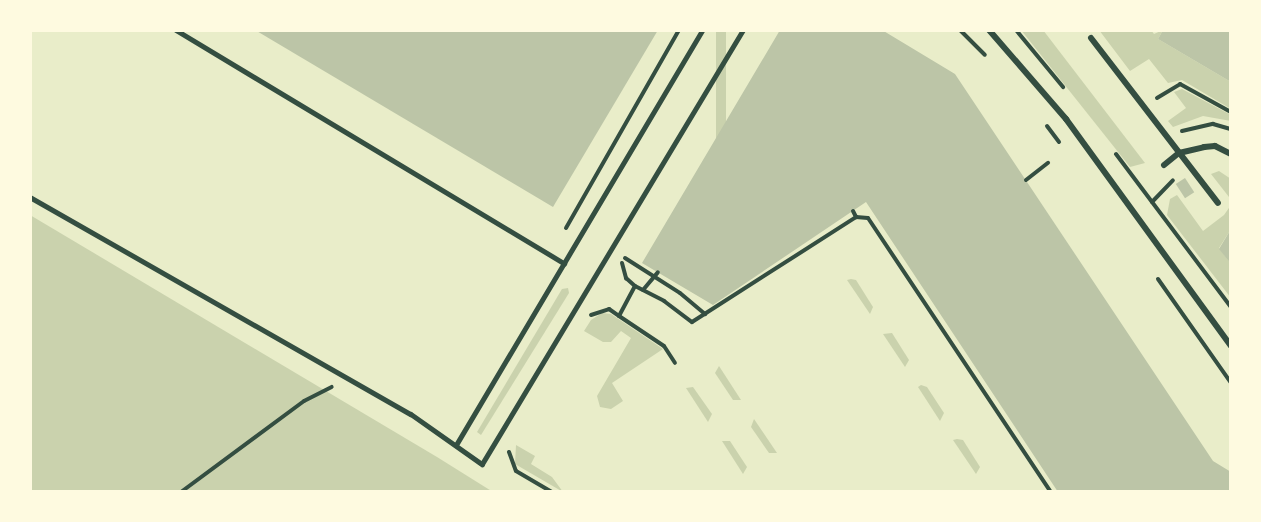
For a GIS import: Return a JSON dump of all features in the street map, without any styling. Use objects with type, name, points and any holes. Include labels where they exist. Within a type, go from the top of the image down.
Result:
[{"type":"street","points":[[989,30],[1066,119],[1231,346]]},
{"type":"street","points":[[1091,38],[1218,203]]},
{"type":"street","points":[[1164,165],[1179,153],[1215,146],[1231,154]]},
{"type":"lane","points":[[176,30],[564,263]]},
{"type":"lane","points":[[456,445],[702,30]]},
{"type":"lane","points":[[30,197],[348,378],[456,445],[482,464],[743,30]]},
{"type":"path","points":[[568,229],[564,226],[679,30]]},
{"type":"path","points":[[960,30],[988,57]]},
{"type":"path","points":[[1153,93],[1157,98],[1180,84],[1231,112]]},
{"type":"path","points":[[1043,121],[1062,147]]},
{"type":"path","points":[[1169,140],[1189,127],[1203,124],[1231,129]]},
{"type":"path","points":[[1026,180],[1048,163]]},
{"type":"path","points":[[1152,202],[1174,180]]},
{"type":"path","points":[[871,210],[868,218],[873,227],[1054,491]]},
{"type":"path","points":[[853,211],[856,217]]},
{"type":"path","points":[[705,314],[656,274],[623,259],[626,278],[692,322],[705,314],[762,275],[780,267],[856,217],[868,218]]},
{"type":"path","points":[[873,227],[879,223]]},
{"type":"path","points":[[810,240],[813,246]]},
{"type":"path","points":[[898,262],[903,259]]},
{"type":"path","points":[[777,262],[780,267]]},
{"type":"path","points":[[1153,270],[1231,383]]},
{"type":"path","points":[[643,290],[656,274]]},
{"type":"path","points":[[619,316],[635,286]]},
{"type":"path","points":[[680,293],[682,287]]},
{"type":"path","points":[[920,297],[926,293]]},
{"type":"path","points":[[587,318],[601,310],[619,316],[664,346],[675,363]]},
{"type":"path","points":[[935,320],[941,316]]},
{"type":"path","points":[[954,347],[959,343]]},
{"type":"path","points":[[967,367],[972,363]]},
{"type":"path","points":[[181,492],[304,400],[348,378]]},
{"type":"path","points":[[1006,424],[1010,421]]},
{"type":"path","points":[[511,446],[509,455],[516,471],[552,492]]},
{"type":"green space","points":[[716,30],[726,30],[726,268],[716,268]]},
{"type":"green space","points":[[1021,30],[1043,30],[1145,163],[1130,167]]},
{"type":"green space","points":[[1099,30],[1151,30],[1154,34],[1163,30],[1158,39],[1231,82],[1231,109],[1182,80],[1168,83],[1149,59],[1130,71]]},
{"type":"green space","points":[[1182,89],[1231,115],[1231,121],[1203,116],[1173,127],[1168,121],[1186,108],[1174,92]]},
{"type":"green space","points":[[1219,171],[1231,179],[1229,197],[1211,174]]},
{"type":"green space","points":[[1177,195],[1203,231],[1224,215],[1231,205],[1231,229],[1219,248],[1231,264],[1231,298],[1167,215],[1170,199]]},
{"type":"green space","points":[[30,215],[437,457],[493,492],[30,492]]},
{"type":"green space","points":[[847,280],[856,280],[873,307],[870,314]]},
{"type":"green space","points":[[568,288],[569,293],[481,435],[477,432],[562,289]]},
{"type":"green space","points":[[602,313],[611,314],[663,349],[612,383],[623,401],[611,409],[600,407],[597,396],[631,338],[621,331],[611,342],[603,342],[584,331],[591,320]]},
{"type":"green space","points":[[892,333],[909,360],[905,367],[883,334]]},
{"type":"green space","points":[[719,366],[741,400],[733,400],[715,373]]},
{"type":"green space","points":[[921,385],[927,387],[944,413],[940,421],[918,387]]},
{"type":"green space","points":[[693,387],[712,414],[708,422],[686,388]]},
{"type":"green space","points":[[754,419],[777,453],[769,453],[751,427]]},
{"type":"green space","points":[[953,440],[963,440],[980,467],[976,474]]},
{"type":"green space","points":[[722,441],[730,441],[747,467],[743,474]]},
{"type":"green space","points":[[516,445],[535,456],[531,464],[552,477],[563,492],[515,464]]},
{"type":"building","points":[[255,30],[658,30],[553,207]]},
{"type":"building","points":[[780,30],[882,30],[955,74],[1213,461],[1231,472],[1231,492],[1058,492],[866,202],[713,305],[642,263]]},
{"type":"building","points":[[1163,30],[1231,30],[1231,82],[1158,39]]},
{"type":"building","points":[[1185,178],[1194,192],[1185,198],[1176,184]]},
{"type":"building","points":[[1231,229],[1231,264],[1219,249]]}]
